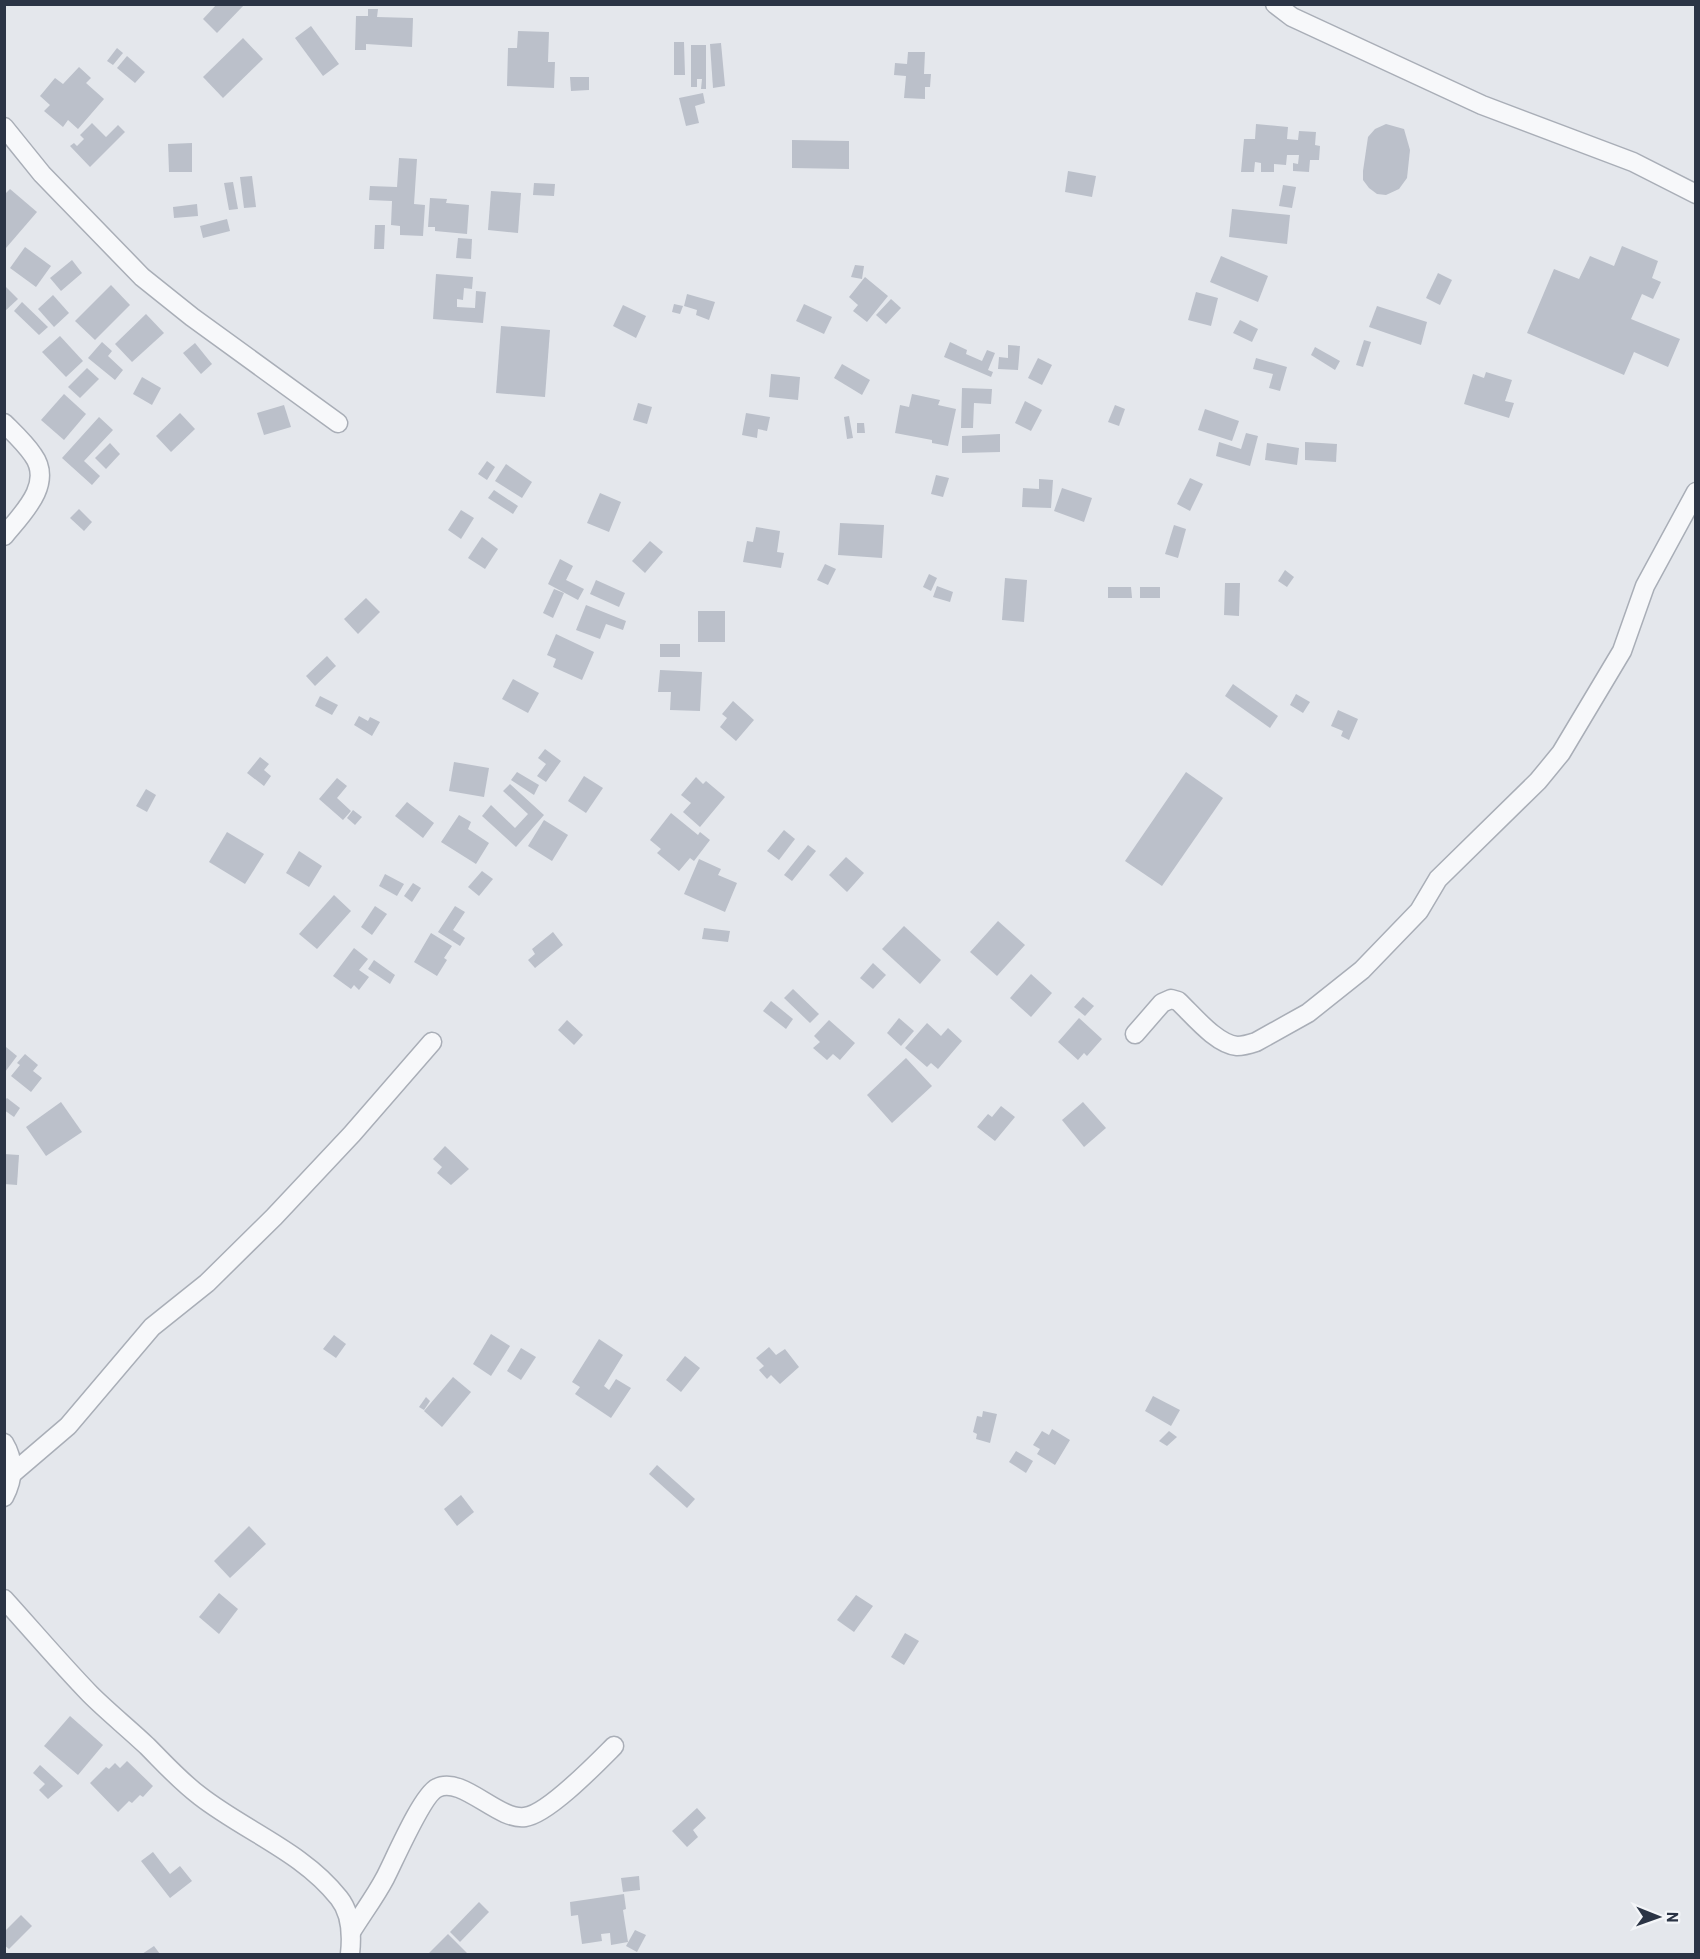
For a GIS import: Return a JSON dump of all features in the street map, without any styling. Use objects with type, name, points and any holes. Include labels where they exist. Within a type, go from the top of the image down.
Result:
[{"type":"street","points":[[1275,4],[1292,17],[1482,105],[1633,162],[1695,194]]},
{"type":"street","points":[[4,128],[42,174],[142,277],[192,317],[338,423]]},
{"type":"street","points":[[4,423],[34,456],[40,474],[39,489],[4,536]]},
{"type":"street","points":[[1135,1034],[1162,1003],[1171,999],[1178,1001],[1208,1030],[1226,1042],[1238,1046],[1256,1042],[1308,1013],[1362,970],[1419,911],[1438,879],[1514,806],[1561,753],[1622,651],[1648,579],[1695,492]]},
{"type":"street","points":[[13,1473],[68,1426],[152,1327],[207,1282],[274,1217],[352,1134],[432,1042]]},
{"type":"street","points":[[4,1443],[11,1455],[13,1473],[4,1497]]},
{"type":"street","points":[[4,1599],[91,1695],[175,1775],[200,1797],[298,1859],[324,1881],[340,1900],[347,1913],[351,1932],[350,1954]]},
{"type":"street","points":[[351,1932],[384,1880],[425,1800],[435,1788],[443,1785],[455,1787],[509,1815],[525,1818],[539,1812],[572,1787],[614,1746]]},
{"type":"building","points":[[217,4],[245,4],[217,33],[203,19]]},
{"type":"building","points":[[368,9],[378,9],[377,17],[413,18],[412,47],[366,44],[366,50],[355,50],[356,16],[368,16]]},
{"type":"building","points":[[311,26],[339,64],[323,76],[295,38]]},
{"type":"building","points":[[518,31],[549,32],[548,62],[555,62],[554,88],[507,86],[508,48],[517,48]]},
{"type":"building","points":[[243,38],[263,59],[223,98],[203,77]]},
{"type":"building","points":[[674,42],[684,42],[685,75],[674,75]]},
{"type":"building","points":[[721,43],[725,86],[713,88],[710,44]]},
{"type":"building","points":[[691,45],[706,45],[706,89],[701,89],[702,79],[697,79],[697,87],[691,87]]},
{"type":"building","points":[[117,48],[123,53],[113,65],[107,61]]},
{"type":"building","points":[[908,52],[925,52],[924,74],[931,74],[930,87],[925,87],[925,99],[904,98],[906,76],[894,75],[895,63],[907,64]]},
{"type":"building","points":[[127,56],[145,72],[135,83],[117,68]]},
{"type":"building","points":[[79,67],[91,78],[86,83],[104,99],[78,129],[68,120],[63,127],[44,111],[50,105],[40,96],[55,78],[63,84]]},
{"type":"building","points":[[570,77],[589,77],[589,90],[571,91]]},
{"type":"building","points":[[703,93],[705,103],[695,106],[699,123],[686,126],[679,98]]},
{"type":"building","points":[[92,123],[106,137],[118,125],[125,132],[90,167],[70,146],[74,143],[77,146],[84,139],[80,135]]},
{"type":"building","points":[[1256,124],[1288,127],[1287,139],[1298,140],[1299,131],[1316,132],[1315,145],[1320,146],[1319,160],[1310,160],[1309,172],[1293,171],[1293,163],[1298,164],[1299,155],[1287,155],[1286,165],[1274,164],[1274,172],[1261,172],[1261,163],[1255,162],[1254,172],[1241,172],[1244,139],[1255,139]]},
{"type":"building","points":[[1386,124],[1404,129],[1410,150],[1407,178],[1399,189],[1386,195],[1377,194],[1369,188],[1363,180],[1363,171],[1368,137],[1375,129]]},
{"type":"building","points":[[792,140],[849,141],[849,169],[792,168]]},
{"type":"building","points":[[192,143],[192,172],[169,172],[168,144]]},
{"type":"building","points":[[399,158],[417,159],[414,204],[425,205],[423,236],[400,235],[400,226],[391,225],[392,201],[369,200],[370,186],[397,187]]},
{"type":"building","points":[[1068,171],[1096,176],[1092,197],[1065,192]]},
{"type":"building","points":[[252,176],[256,207],[244,208],[240,177]]},
{"type":"building","points":[[233,182],[238,209],[229,210],[224,183]]},
{"type":"building","points":[[534,183],[555,184],[554,196],[533,195]]},
{"type":"building","points":[[1283,185],[1296,187],[1292,208],[1279,206]]},
{"type":"building","points":[[10,189],[37,212],[6,248],[4,247],[4,195]]},
{"type":"building","points":[[491,191],[521,193],[518,233],[488,230]]},
{"type":"building","points":[[430,198],[447,199],[446,203],[469,205],[467,234],[435,231],[435,227],[428,227]]},
{"type":"building","points":[[197,204],[198,216],[174,218],[173,207]]},
{"type":"building","points":[[1232,209],[1290,215],[1287,244],[1229,237]]},
{"type":"building","points":[[227,219],[230,231],[203,238],[200,226]]},
{"type":"building","points":[[375,225],[385,225],[384,249],[374,249]]},
{"type":"building","points":[[458,238],[472,239],[471,259],[456,258]]},
{"type":"building","points":[[1622,246],[1658,261],[1652,278],[1661,282],[1653,299],[1642,294],[1631,319],[1680,339],[1668,367],[1634,352],[1624,375],[1527,333],[1554,269],[1579,279],[1590,256],[1614,266]]},
{"type":"building","points":[[25,247],[51,266],[36,287],[10,268]]},
{"type":"building","points":[[1221,256],[1268,276],[1258,302],[1210,282]]},
{"type":"building","points":[[72,260],[82,273],[61,291],[50,278]]},
{"type":"building","points":[[855,265],[864,266],[862,279],[851,277]]},
{"type":"building","points":[[1438,273],[1452,280],[1440,305],[1426,298]]},
{"type":"building","points":[[436,274],[473,277],[472,289],[464,288],[463,300],[457,299],[457,307],[475,308],[476,291],[486,292],[483,323],[433,319]]},
{"type":"building","points":[[865,277],[888,296],[867,322],[853,311],[858,305],[849,297]]},
{"type":"building","points":[[4,285],[18,299],[4,312]]},
{"type":"building","points":[[111,285],[130,305],[95,340],[75,321]]},
{"type":"building","points":[[1196,292],[1218,298],[1211,326],[1188,320]]},
{"type":"building","points":[[687,294],[715,302],[709,320],[696,315],[697,310],[684,306]]},
{"type":"building","points":[[53,295],[69,313],[54,327],[38,309]]},
{"type":"building","points":[[891,299],[901,308],[886,324],[876,315]]},
{"type":"building","points":[[22,302],[48,327],[39,335],[14,311]]},
{"type":"building","points":[[674,304],[683,306],[680,314],[672,312]]},
{"type":"building","points":[[804,304],[832,317],[824,334],[796,321]]},
{"type":"building","points":[[623,305],[646,316],[636,338],[613,326]]},
{"type":"building","points":[[1377,306],[1427,322],[1421,345],[1369,327]]},
{"type":"building","points":[[146,314],[164,333],[132,362],[115,344]]},
{"type":"building","points":[[1240,320],[1258,329],[1252,342],[1233,333]]},
{"type":"building","points":[[501,326],[550,330],[545,397],[496,393]]},
{"type":"building","points":[[60,336],[83,361],[66,377],[42,352]]},
{"type":"building","points":[[1364,340],[1371,342],[1363,367],[1356,365]]},
{"type":"building","points":[[102,342],[112,351],[108,356],[123,370],[115,380],[88,358]]},
{"type":"building","points":[[950,342],[967,350],[966,354],[982,361],[987,350],[995,353],[988,370],[993,372],[991,377],[944,357]]},
{"type":"building","points":[[195,343],[212,364],[201,374],[183,353]]},
{"type":"building","points":[[1008,345],[1020,346],[1018,370],[998,369],[999,357],[1008,358]]},
{"type":"building","points":[[1315,347],[1340,361],[1335,370],[1311,355]]},
{"type":"building","points":[[1038,358],[1052,365],[1042,385],[1028,378]]},
{"type":"building","points":[[1256,358],[1287,367],[1280,391],[1269,388],[1273,374],[1253,369]]},
{"type":"building","points":[[842,364],[870,380],[862,395],[834,378]]},
{"type":"building","points":[[87,368],[99,379],[80,398],[68,387]]},
{"type":"building","points":[[1486,372],[1512,380],[1505,401],[1514,403],[1509,418],[1464,404],[1473,374],[1484,378]]},
{"type":"building","points":[[771,374],[800,377],[798,400],[769,397]]},
{"type":"building","points":[[142,377],[161,388],[152,405],[133,394]]},
{"type":"building","points":[[962,388],[992,389],[991,404],[974,403],[973,428],[961,428]]},
{"type":"building","points":[[64,394],[86,414],[64,440],[41,420]]},
{"type":"building","points":[[912,394],[940,400],[938,405],[956,409],[948,446],[932,443],[932,440],[895,433],[900,405],[909,407]]},
{"type":"building","points":[[1025,401],[1042,410],[1031,431],[1015,423]]},
{"type":"building","points":[[638,403],[652,407],[647,424],[633,420]]},
{"type":"building","points":[[284,405],[291,427],[264,435],[257,413]]},
{"type":"building","points":[[1115,405],[1125,409],[1119,426],[1108,422]]},
{"type":"building","points":[[1205,409],[1239,421],[1232,441],[1198,430]]},
{"type":"building","points":[[180,413],[195,429],[171,452],[156,436]]},
{"type":"building","points":[[746,413],[770,417],[767,431],[758,429],[757,438],[742,435]]},
{"type":"building","points":[[849,416],[853,438],[847,439],[844,417]]},
{"type":"building","points":[[99,417],[113,430],[84,461],[100,476],[92,485],[62,458]]},
{"type":"building","points":[[857,423],[864,423],[865,433],[857,433]]},
{"type":"building","points":[[1246,433],[1258,436],[1250,466],[1216,456],[1219,442],[1241,449]]},
{"type":"building","points":[[1000,434],[1000,452],[962,453],[962,436]]},
{"type":"building","points":[[1305,442],[1337,444],[1336,462],[1305,460]]},
{"type":"building","points":[[110,443],[120,454],[106,469],[95,458]]},
{"type":"building","points":[[1267,443],[1299,448],[1297,465],[1265,460]]},
{"type":"building","points":[[487,461],[495,467],[487,480],[478,474]]},
{"type":"building","points":[[506,464],[532,482],[522,498],[495,481]]},
{"type":"building","points":[[936,475],[949,478],[943,497],[931,494]]},
{"type":"building","points":[[1190,478],[1203,484],[1190,511],[1177,504]]},
{"type":"building","points":[[1039,479],[1053,480],[1051,508],[1022,507],[1023,488],[1039,489]]},
{"type":"building","points":[[1062,488],[1092,498],[1084,522],[1054,511]]},
{"type":"building","points":[[494,490],[518,506],[513,514],[488,498]]},
{"type":"building","points":[[600,493],[621,502],[609,532],[587,523]]},
{"type":"building","points":[[79,509],[92,522],[84,531],[70,518]]},
{"type":"building","points":[[461,510],[474,518],[461,539],[448,530]]},
{"type":"building","points":[[840,523],[884,525],[882,558],[838,555]]},
{"type":"building","points":[[1174,525],[1186,529],[1178,558],[1165,554]]},
{"type":"building","points":[[756,527],[780,531],[777,552],[784,553],[781,568],[743,562],[747,541],[753,542]]},
{"type":"building","points":[[482,537],[498,549],[485,569],[468,558]]},
{"type":"building","points":[[650,541],[663,552],[645,573],[632,561]]},
{"type":"building","points":[[560,559],[573,566],[566,580],[584,589],[578,600],[548,584]]},
{"type":"building","points":[[825,564],[836,569],[828,585],[817,580]]},
{"type":"building","points":[[1285,570],[1294,577],[1287,587],[1278,581]]},
{"type":"building","points":[[929,574],[937,578],[931,591],[923,587]]},
{"type":"building","points":[[1005,578],[1027,580],[1024,622],[1002,620]]},
{"type":"building","points":[[596,580],[625,593],[619,607],[590,594]]},
{"type":"building","points":[[1225,583],[1240,583],[1239,616],[1224,615]]},
{"type":"building","points":[[937,586],[953,592],[950,602],[933,597]]},
{"type":"building","points":[[1108,587],[1131,587],[1132,598],[1108,598]]},
{"type":"building","points":[[1140,587],[1160,587],[1160,598],[1140,598]]},
{"type":"building","points":[[554,589],[564,593],[553,618],[543,613]]},
{"type":"building","points":[[366,598],[380,612],[358,634],[344,619]]},
{"type":"building","points":[[586,605],[626,621],[623,630],[606,624],[600,639],[576,630]]},
{"type":"building","points":[[698,611],[725,611],[725,642],[698,642]]},
{"type":"building","points":[[556,634],[594,652],[582,680],[553,667],[556,659],[547,655]]},
{"type":"building","points":[[660,644],[680,644],[680,657],[660,657]]},
{"type":"building","points":[[327,656],[336,666],[315,686],[306,676]]},
{"type":"building","points":[[660,670],[702,672],[700,711],[670,710],[671,692],[658,692]]},
{"type":"building","points":[[513,679],[539,693],[528,713],[502,699]]},
{"type":"building","points":[[1233,684],[1278,716],[1270,728],[1225,696]]},
{"type":"building","points":[[1296,694],[1310,702],[1303,713],[1290,705]]},
{"type":"building","points":[[320,696],[338,705],[332,715],[315,706]]},
{"type":"building","points":[[733,701],[754,720],[736,741],[720,727],[727,718],[722,714]]},
{"type":"building","points":[[1338,710],[1358,719],[1349,740],[1341,736],[1343,731],[1331,726]]},
{"type":"building","points":[[359,716],[368,721],[370,717],[380,722],[372,736],[354,725]]},
{"type":"building","points":[[545,749],[561,761],[546,782],[537,776],[546,764],[538,758]]},
{"type":"building","points":[[260,757],[269,764],[264,770],[271,776],[264,786],[247,773]]},
{"type":"building","points":[[454,762],[489,768],[484,797],[449,791]]},
{"type":"building","points":[[517,772],[539,785],[534,795],[511,780]]},
{"type":"building","points":[[1186,772],[1223,798],[1162,886],[1125,861]]},
{"type":"building","points":[[584,776],[603,788],[586,813],[568,801]]},
{"type":"building","points":[[696,777],[703,784],[706,781],[725,797],[700,827],[683,812],[691,803],[681,795]]},
{"type":"building","points":[[337,778],[347,786],[337,798],[351,811],[343,820],[319,799]]},
{"type":"building","points":[[510,784],[544,815],[516,847],[482,816],[491,805],[515,828],[528,814],[503,791]]},
{"type":"building","points":[[146,789],[156,795],[147,812],[136,806]]},
{"type":"building","points":[[407,802],[434,823],[423,838],[395,816]]},
{"type":"building","points":[[353,810],[362,817],[355,825],[347,818]]},
{"type":"building","points":[[671,813],[698,835],[700,832],[710,840],[694,861],[690,858],[679,871],[657,853],[661,849],[650,840]]},
{"type":"building","points":[[459,815],[471,822],[468,829],[489,843],[476,864],[441,842]]},
{"type":"building","points":[[544,820],[568,835],[552,861],[528,846]]},
{"type":"building","points":[[784,830],[795,839],[779,860],[767,851]]},
{"type":"building","points":[[227,832],[264,854],[245,884],[209,862]]},
{"type":"building","points":[[808,845],[816,851],[792,881],[784,875]]},
{"type":"building","points":[[299,851],[322,866],[309,887],[286,873]]},
{"type":"building","points":[[846,857],[864,873],[847,892],[829,875]]},
{"type":"building","points":[[699,859],[721,869],[718,875],[737,883],[725,912],[684,894]]},
{"type":"building","points":[[482,871],[493,879],[479,896],[468,887]]},
{"type":"building","points":[[385,874],[404,884],[397,896],[379,886]]},
{"type":"building","points":[[413,883],[421,888],[412,902],[404,896]]},
{"type":"building","points":[[334,895],[351,911],[317,949],[299,934]]},
{"type":"building","points":[[375,906],[387,914],[372,935],[361,927]]},
{"type":"building","points":[[455,906],[465,912],[453,930],[465,938],[460,946],[438,932]]},
{"type":"building","points":[[998,921],[1025,945],[997,976],[970,952]]},
{"type":"building","points":[[904,926],[941,960],[920,984],[882,949]]},
{"type":"building","points":[[704,928],[730,931],[728,942],[702,939]]},
{"type":"building","points":[[553,932],[563,945],[535,968],[528,960],[535,954],[532,949]]},
{"type":"building","points":[[431,933],[452,946],[437,976],[414,962]]},
{"type":"building","points":[[354,948],[368,959],[359,970],[369,977],[359,990],[354,985],[351,989],[333,976]]},
{"type":"building","points":[[374,960],[395,975],[390,984],[368,969]]},
{"type":"building","points":[[873,963],[886,975],[873,989],[860,978]]},
{"type":"building","points":[[1031,974],[1052,993],[1031,1017],[1010,998]]},
{"type":"building","points":[[793,989],[819,1014],[810,1023],[784,998]]},
{"type":"building","points":[[1083,997],[1094,1006],[1085,1016],[1074,1007]]},
{"type":"building","points":[[771,1001],[793,1019],[786,1029],[763,1011]]},
{"type":"building","points":[[899,1018],[914,1031],[901,1046],[887,1033]]},
{"type":"building","points":[[1079,1018],[1102,1039],[1087,1056],[1084,1053],[1078,1060],[1058,1042]]},
{"type":"building","points":[[567,1020],[583,1035],[574,1045],[558,1030]]},
{"type":"building","points":[[829,1020],[855,1043],[840,1060],[833,1054],[827,1060],[813,1048],[820,1042],[814,1036]]},
{"type":"building","points":[[927,1023],[941,1036],[948,1028],[962,1041],[938,1069],[931,1063],[927,1067],[905,1048]]},
{"type":"building","points":[[6,1047],[17,1056],[5,1072],[5,1050]]},
{"type":"building","points":[[25,1054],[38,1065],[33,1071],[42,1078],[31,1092],[11,1076],[20,1065],[17,1063]]},
{"type":"building","points":[[906,1058],[932,1086],[892,1123],[867,1095]]},
{"type":"building","points":[[7,1098],[20,1108],[14,1117],[4,1110],[4,1101]]},
{"type":"building","points":[[61,1102],[82,1132],[46,1156],[26,1127]]},
{"type":"building","points":[[1083,1102],[1106,1128],[1084,1147],[1062,1120]]},
{"type":"building","points":[[1001,1106],[1015,1117],[995,1141],[977,1127],[988,1114],[992,1117]]},
{"type":"building","points":[[445,1146],[469,1169],[451,1185],[437,1173],[442,1167],[433,1159]]},
{"type":"building","points":[[4,1154],[19,1155],[17,1185],[4,1184]]},
{"type":"building","points":[[491,1334],[510,1346],[491,1376],[473,1364]]},
{"type":"building","points":[[334,1335],[346,1344],[336,1358],[323,1349]]},
{"type":"building","points":[[599,1339],[623,1355],[604,1386],[609,1390],[616,1379],[631,1388],[611,1418],[575,1394],[580,1387],[572,1382]]},
{"type":"building","points":[[769,1347],[776,1355],[785,1349],[799,1367],[780,1384],[771,1375],[767,1379],[759,1370],[764,1366],[756,1358]]},
{"type":"building","points":[[521,1348],[536,1357],[521,1380],[507,1371]]},
{"type":"building","points":[[685,1356],[700,1368],[681,1392],[666,1380]]},
{"type":"building","points":[[453,1377],[471,1392],[442,1427],[424,1411]]},
{"type":"building","points":[[1153,1396],[1180,1410],[1171,1426],[1145,1411]]},
{"type":"building","points":[[426,1397],[430,1401],[424,1410],[419,1407]]},
{"type":"building","points":[[983,1411],[997,1414],[990,1443],[976,1439],[977,1434],[973,1432],[977,1416],[982,1417]]},
{"type":"building","points":[[1052,1429],[1070,1440],[1055,1465],[1037,1454],[1040,1449],[1033,1445],[1042,1431],[1049,1435]]},
{"type":"building","points":[[1169,1431],[1177,1437],[1167,1446],[1159,1441]]},
{"type":"building","points":[[1016,1451],[1033,1461],[1026,1473],[1009,1462]]},
{"type":"building","points":[[657,1465],[695,1499],[687,1508],[649,1474]]},
{"type":"building","points":[[461,1495],[474,1512],[457,1526],[444,1509]]},
{"type":"building","points":[[249,1526],[266,1544],[230,1578],[214,1561]]},
{"type":"building","points":[[219,1593],[238,1609],[219,1634],[199,1617]]},
{"type":"building","points":[[856,1595],[873,1606],[854,1632],[837,1620]]},
{"type":"building","points":[[905,1633],[919,1641],[904,1665],[891,1657]]},
{"type":"building","points":[[70,1716],[103,1745],[78,1775],[44,1746]]},
{"type":"building","points":[[127,1761],[153,1786],[143,1797],[140,1795],[132,1803],[129,1801],[118,1812],[90,1783],[106,1767],[109,1769],[115,1763],[120,1768]]},
{"type":"building","points":[[40,1765],[63,1786],[48,1799],[39,1790],[45,1784],[33,1773]]},
{"type":"building","points":[[697,1808],[706,1818],[693,1830],[698,1837],[687,1847],[672,1831]]},
{"type":"building","points":[[153,1852],[170,1874],[180,1866],[192,1881],[170,1898],[141,1861]]},
{"type":"building","points":[[639,1876],[640,1890],[623,1892],[621,1878]]},
{"type":"building","points":[[624,1894],[626,1909],[623,1910],[628,1942],[611,1945],[610,1933],[601,1934],[602,1941],[582,1944],[578,1915],[571,1916],[570,1902]]},
{"type":"building","points":[[479,1902],[489,1912],[460,1942],[450,1932]]},
{"type":"building","points":[[21,1915],[32,1926],[9,1949],[4,1945],[4,1932]]},
{"type":"building","points":[[635,1930],[646,1935],[637,1952],[626,1946]]},
{"type":"building","points":[[448,1934],[468,1954],[428,1954]]},
{"type":"building","points":[[154,1946],[160,1954],[142,1954]]}]
